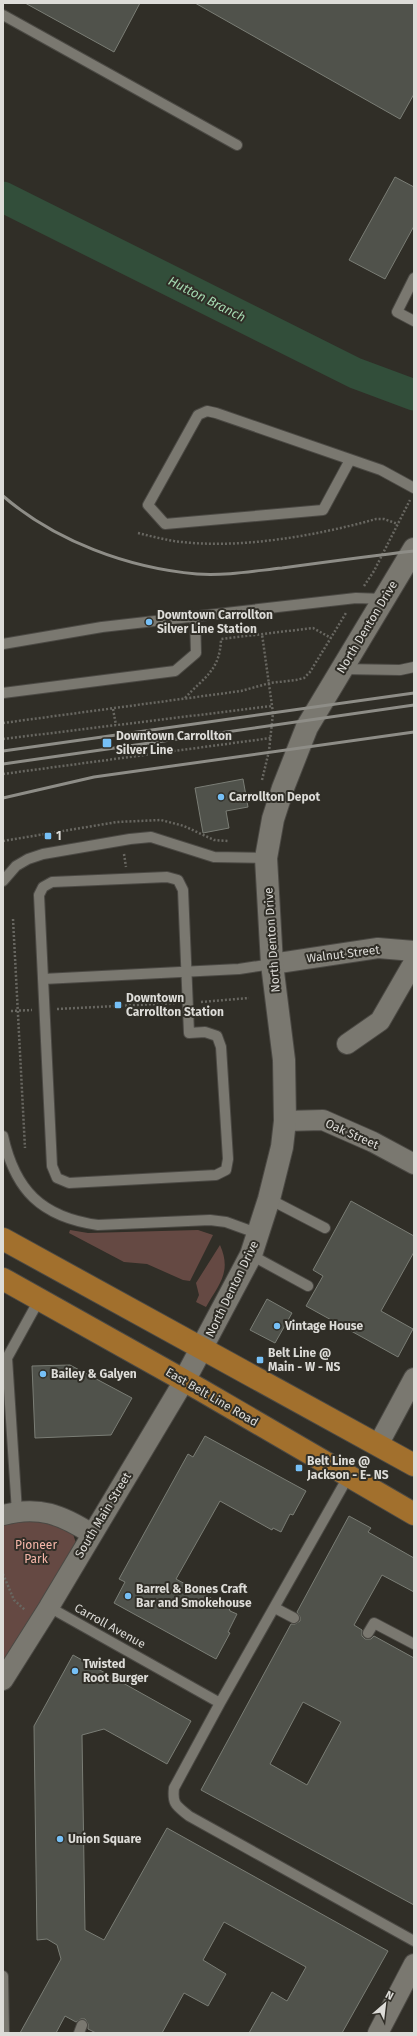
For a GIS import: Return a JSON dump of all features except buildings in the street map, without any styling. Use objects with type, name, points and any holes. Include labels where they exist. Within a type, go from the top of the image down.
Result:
[{"type":"main road","points":[[3,1239],[202,1350],[414,1465]]},
{"type":"main road","name":"East Belt Line Road","points":[[6,1281],[184,1381],[414,1514]]},
{"type":"street","name":"North Denton Drive","points":[[202,1350],[251,1255],[259,1234],[282,1148],[285,1121],[284,1060],[272,964],[266,858],[273,819],[298,748],[311,720],[414,549]]},
{"type":"street","name":"Walnut Street","points":[[272,964],[378,948],[414,951]]},
{"type":"street","points":[[347,1044],[380,1021],[414,962]]},
{"type":"street","name":"Oak Street","points":[[285,1121],[323,1120],[373,1142],[414,1164]]},
{"type":"street","name":"South Main Street","points":[[3,1680],[50,1607],[202,1350]]},
{"type":"street","points":[[378,1445],[414,1378]]},
{"type":"street","points":[[10,1513],[28,1511],[52,1513],[73,1522],[92,1534]]},
{"type":"street","points":[[378,2033],[414,1964]]},
{"type":"lane","points":[[3,15],[237,145]]},
{"type":"lane","points":[[414,278],[397,312],[414,321]]},
{"type":"lane","points":[[350,460],[323,510],[165,524],[148,504],[198,415],[207,412],[216,413],[381,470],[414,488]]},
{"type":"lane","points":[[3,644],[102,627],[356,598],[384,599]]},
{"type":"lane","points":[[3,693],[175,671],[196,653],[195,617]]},
{"type":"lane","points":[[342,668],[400,670],[414,667]]},
{"type":"lane","points":[[3,882],[16,866],[28,859],[43,854],[130,839],[151,837],[214,856],[266,858]]},
{"type":"lane","points":[[167,877],[178,880],[183,890],[187,971],[189,1033],[205,1032],[218,1036],[221,1047],[228,1159],[226,1170],[216,1175],[68,1183],[57,1178],[52,1166],[43,979],[39,895],[43,887],[52,882],[167,877]]},
{"type":"lane","points":[[43,979],[246,968],[272,964]]},
{"type":"lane","points":[[3,1136],[7,1154],[23,1187],[38,1203],[59,1215],[80,1222],[98,1225],[210,1220],[226,1222],[259,1234]]},
{"type":"lane","points":[[269,1199],[325,1228]]},
{"type":"lane","points":[[251,1255],[308,1286]]},
{"type":"lane","points":[[10,1513],[7,1358],[39,1300]]},
{"type":"lane","points":[[348,1477],[220,1703],[174,1788],[173,1797],[175,1805],[189,1816],[414,1941]]},
{"type":"lane","name":"Carroll Avenue","points":[[50,1607],[220,1703]]},
{"type":"lane","points":[[275,1608],[294,1618]]},
{"type":"lane","points":[[368,1633],[374,1623],[414,1644]]},
{"type":"lane","points":[[3,1976],[4,2033]]},
{"type":"path","points":[[138,533],[174,541],[209,544],[238,543],[323,532],[376,519],[384,519],[398,524]]},
{"type":"path","points":[[185,699],[210,675],[218,660],[221,639],[313,628],[331,638]]},
{"type":"path","points":[[262,634],[272,706],[270,738],[262,780]]},
{"type":"path","points":[[3,723],[241,691],[270,683]]},
{"type":"path","points":[[3,739],[272,706]]},
{"type":"path","points":[[113,709],[116,725]]},
{"type":"path","points":[[3,774],[270,738]]},
{"type":"path","points":[[13,919],[25,1148]]},
{"type":"path","points":[[200,1002],[249,998]]},
{"type":"path","points":[[54,1009],[178,1003]]},
{"type":"path","points":[[11,1011],[32,1010]]},
{"type":"path","points":[[3,1574],[14,1600],[30,1614]]},
{"type":"green space","points":[[70,1230],[88,1233],[198,1230],[213,1235],[190,1281],[183,1280],[147,1264],[124,1262],[69,1233]]},
{"type":"green space","points":[[220,1245],[225,1263],[224,1270],[222,1278],[206,1307],[196,1302],[199,1295],[196,1283]]},
{"type":"green space","name":"Pioneer Park","points":[[39,1519],[71,1528],[77,1546],[3,1665],[3,1524]]},
{"type":"waterway","name":"Hutton Branch","points":[[3,197],[355,373],[414,395]]},
{"type":"railway","points":[[3,496],[23,512],[69,539],[119,559],[171,571],[197,574],[229,574],[414,551]]},
{"type":"railway","points":[[3,751],[414,693]]},
{"type":"railway","points":[[3,764],[414,705]]},
{"type":"railway","points":[[3,798],[94,777],[414,732]]},
{"type":"place","name":"Downtown Carrollton Silver Line Station","points":[[149,622]]},
{"type":"place","name":"Downtown Carrollton Silver Line","points":[[107,743]]},
{"type":"place","name":"Carrollton Depot","points":[[221,797]]},
{"type":"place","name":"1","points":[[48,836]]},
{"type":"place","name":"Downtown Carrollton Station","points":[[118,1005]]},
{"type":"place","name":"Vintage House","points":[[277,1326]]},
{"type":"place","name":"Belt Line @ Main - W - NS","points":[[260,1360]]},
{"type":"place","name":"Bailey & Galyen","points":[[43,1374]]},
{"type":"place","name":"Belt Line @ Jackson - E- NS","points":[[299,1468]]},
{"type":"place","name":"Barrel & Bones Craft Bar and Smokehouse","points":[[128,1596]]},
{"type":"place","name":"Twisted Root Burger","points":[[75,1671]]},
{"type":"place","name":"Union Square","points":[[60,1839]]}]
